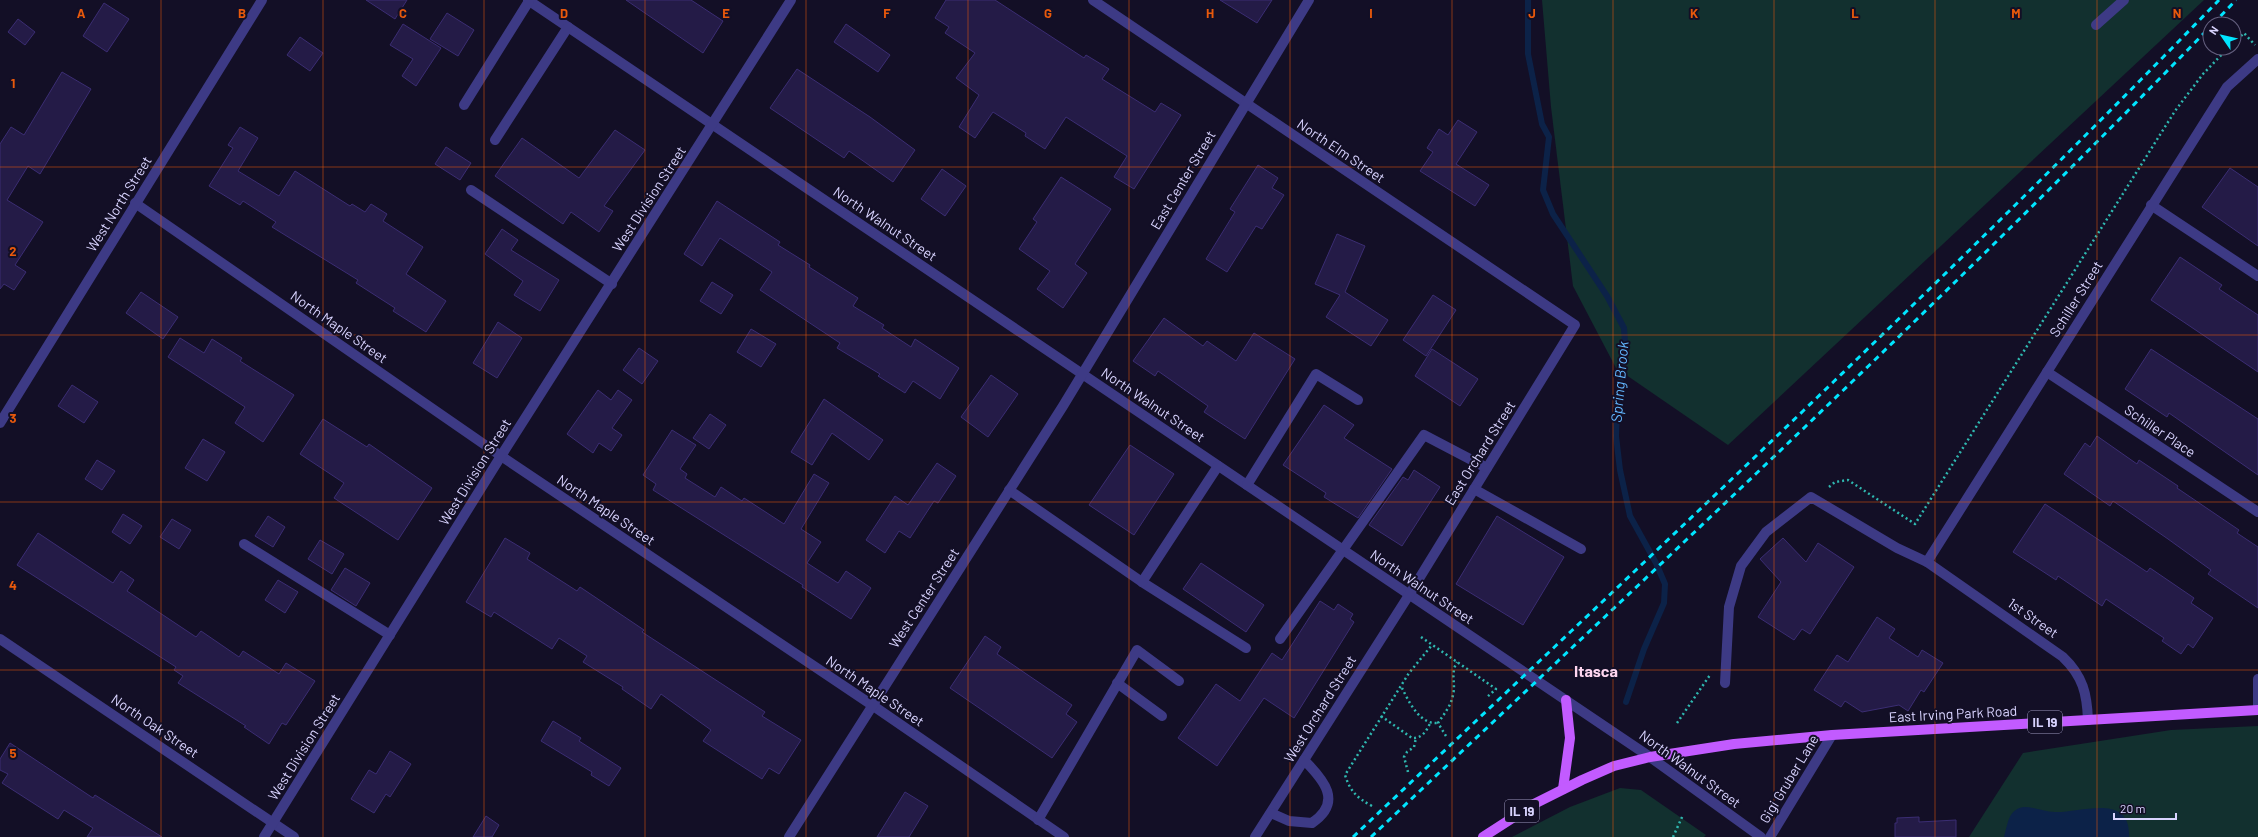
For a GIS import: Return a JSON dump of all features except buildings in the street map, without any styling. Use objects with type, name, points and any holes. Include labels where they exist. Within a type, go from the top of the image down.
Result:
[{"type":"main road","points":[[1563,789],[1570,738],[1566,700]]},
{"type":"main road","name":"East Irving Park Road","points":[[1650,757],[1734,744],[1832,735],[2258,709]]},
{"type":"main road","name":"IL 19","points":[[1484,837],[1534,804],[1563,789],[1614,766],[1650,757]]},
{"type":"street","name":"West North Street","points":[[0,423],[262,0]]},
{"type":"street","name":"North Walnut Street","points":[[528,0],[1650,757],[1761,837]]},
{"type":"street","points":[[464,105],[528,0]]},
{"type":"street","name":"West Division Street","points":[[264,837],[501,456],[612,284],[791,0]]},
{"type":"street","name":"North Elm Street","points":[[1093,0],[1245,104],[1575,325]]},
{"type":"street","name":"East Center Street","points":[[1082,374],[1309,0]]},
{"type":"street","points":[[2096,25],[2124,0]]},
{"type":"street","points":[[495,140],[568,27]]},
{"type":"street","name":"Schiller Street","points":[[1927,562],[2227,87],[2258,59]]},
{"type":"street","points":[[471,190],[612,284]]},
{"type":"street","name":"North Maple Street","points":[[135,204],[501,456],[872,705],[1064,837]]},
{"type":"street","points":[[2152,205],[2258,276]]},
{"type":"street","name":"East Orchard Street","points":[[1409,595],[1575,325]]},
{"type":"street","name":"Schiller Place","points":[[2046,372],[2258,512]]},
{"type":"street","name":"West Center Street","points":[[789,837],[1082,374]]},
{"type":"street","points":[[1247,485],[1316,374],[1358,400]]},
{"type":"street","points":[[1280,639],[1424,435],[1487,468]]},
{"type":"street","points":[[1142,582],[1218,466]]},
{"type":"street","points":[[1474,489],[1581,549]]},
{"type":"street","points":[[1009,490],[1142,582],[1246,648]]},
{"type":"street","name":"1st Street","points":[[1725,683],[1729,607],[1741,566],[1766,532],[1811,497],[1897,548],[1927,562],[2048,645],[2071,664],[2085,688],[2088,720]]},
{"type":"street","points":[[244,544],[390,635]]},
{"type":"street","name":"West Orchard Street","points":[[1255,837],[1409,595]]},
{"type":"street","name":"North Oak Street","points":[[0,639],[294,837]]},
{"type":"street","points":[[1038,820],[1137,650],[1178,681]]},
{"type":"street","points":[[2258,679],[2258,709]]},
{"type":"street","points":[[1117,683],[1162,716]]},
{"type":"street","name":"Gigi Gruber Lane","points":[[1770,837],[1832,735]]},
{"type":"street","points":[[1271,813],[1289,821],[1312,823],[1327,810],[1329,799],[1323,781],[1304,760]]},
{"type":"path","points":[[2242,35],[2244,33],[2258,48]]},
{"type":"path","points":[[1829,487],[1835,482],[1848,480],[1915,524],[2175,110],[2203,74],[2220,56]]},
{"type":"path","points":[[1421,637],[1496,688],[1486,698]]},
{"type":"path","points":[[1372,806],[1354,794],[1348,787],[1345,775],[1381,716],[1402,688],[1409,673],[1432,645]]},
{"type":"path","points":[[1438,723],[1450,706],[1453,697],[1452,672],[1457,662]]},
{"type":"path","points":[[1677,723],[1711,673]]},
{"type":"path","points":[[1402,688],[1422,719],[1430,723],[1438,723]]},
{"type":"path","points":[[1381,716],[1407,736],[1416,738]]},
{"type":"path","points":[[1408,772],[1404,757],[1407,752],[1414,747],[1416,738],[1426,731],[1430,723]]},
{"type":"path","points":[[1438,723],[1446,736]]},
{"type":"path","points":[[1673,837],[1683,815]]},
{"type":"green space","points":[[1542,0],[2204,0],[1728,445],[1616,368],[1573,286],[1551,107]]},
{"type":"green space","points":[[2258,726],[2258,837],[1969,837],[2023,753],[2171,730]]},
{"type":"green space","points":[[1620,788],[1641,790],[1706,835],[1704,837],[1512,837],[1570,807]]},
{"type":"water","points":[[2024,807],[2055,812],[2090,808],[2113,810],[2122,814],[2127,823],[2129,837],[2004,837],[2012,814],[2019,808]]},
{"type":"waterway","name":"Spring Brook","points":[[1528,0],[1528,54],[1542,124],[1549,137],[1543,190],[1553,214],[1607,296],[1624,328],[1625,343],[1617,411],[1616,436],[1620,470],[1630,516],[1656,563],[1665,584],[1664,603],[1644,649],[1626,702]]},
{"type":"railway","points":[[1353,837],[1682,527],[1899,319],[2219,0]]},
{"type":"railway","points":[[2221,16],[2236,0]]},
{"type":"railway","points":[[1371,837],[1689,537],[1900,335],[2108,131],[2202,35]]},
{"type":"district","name":"Itasca","points":[[1596,671]]}]
